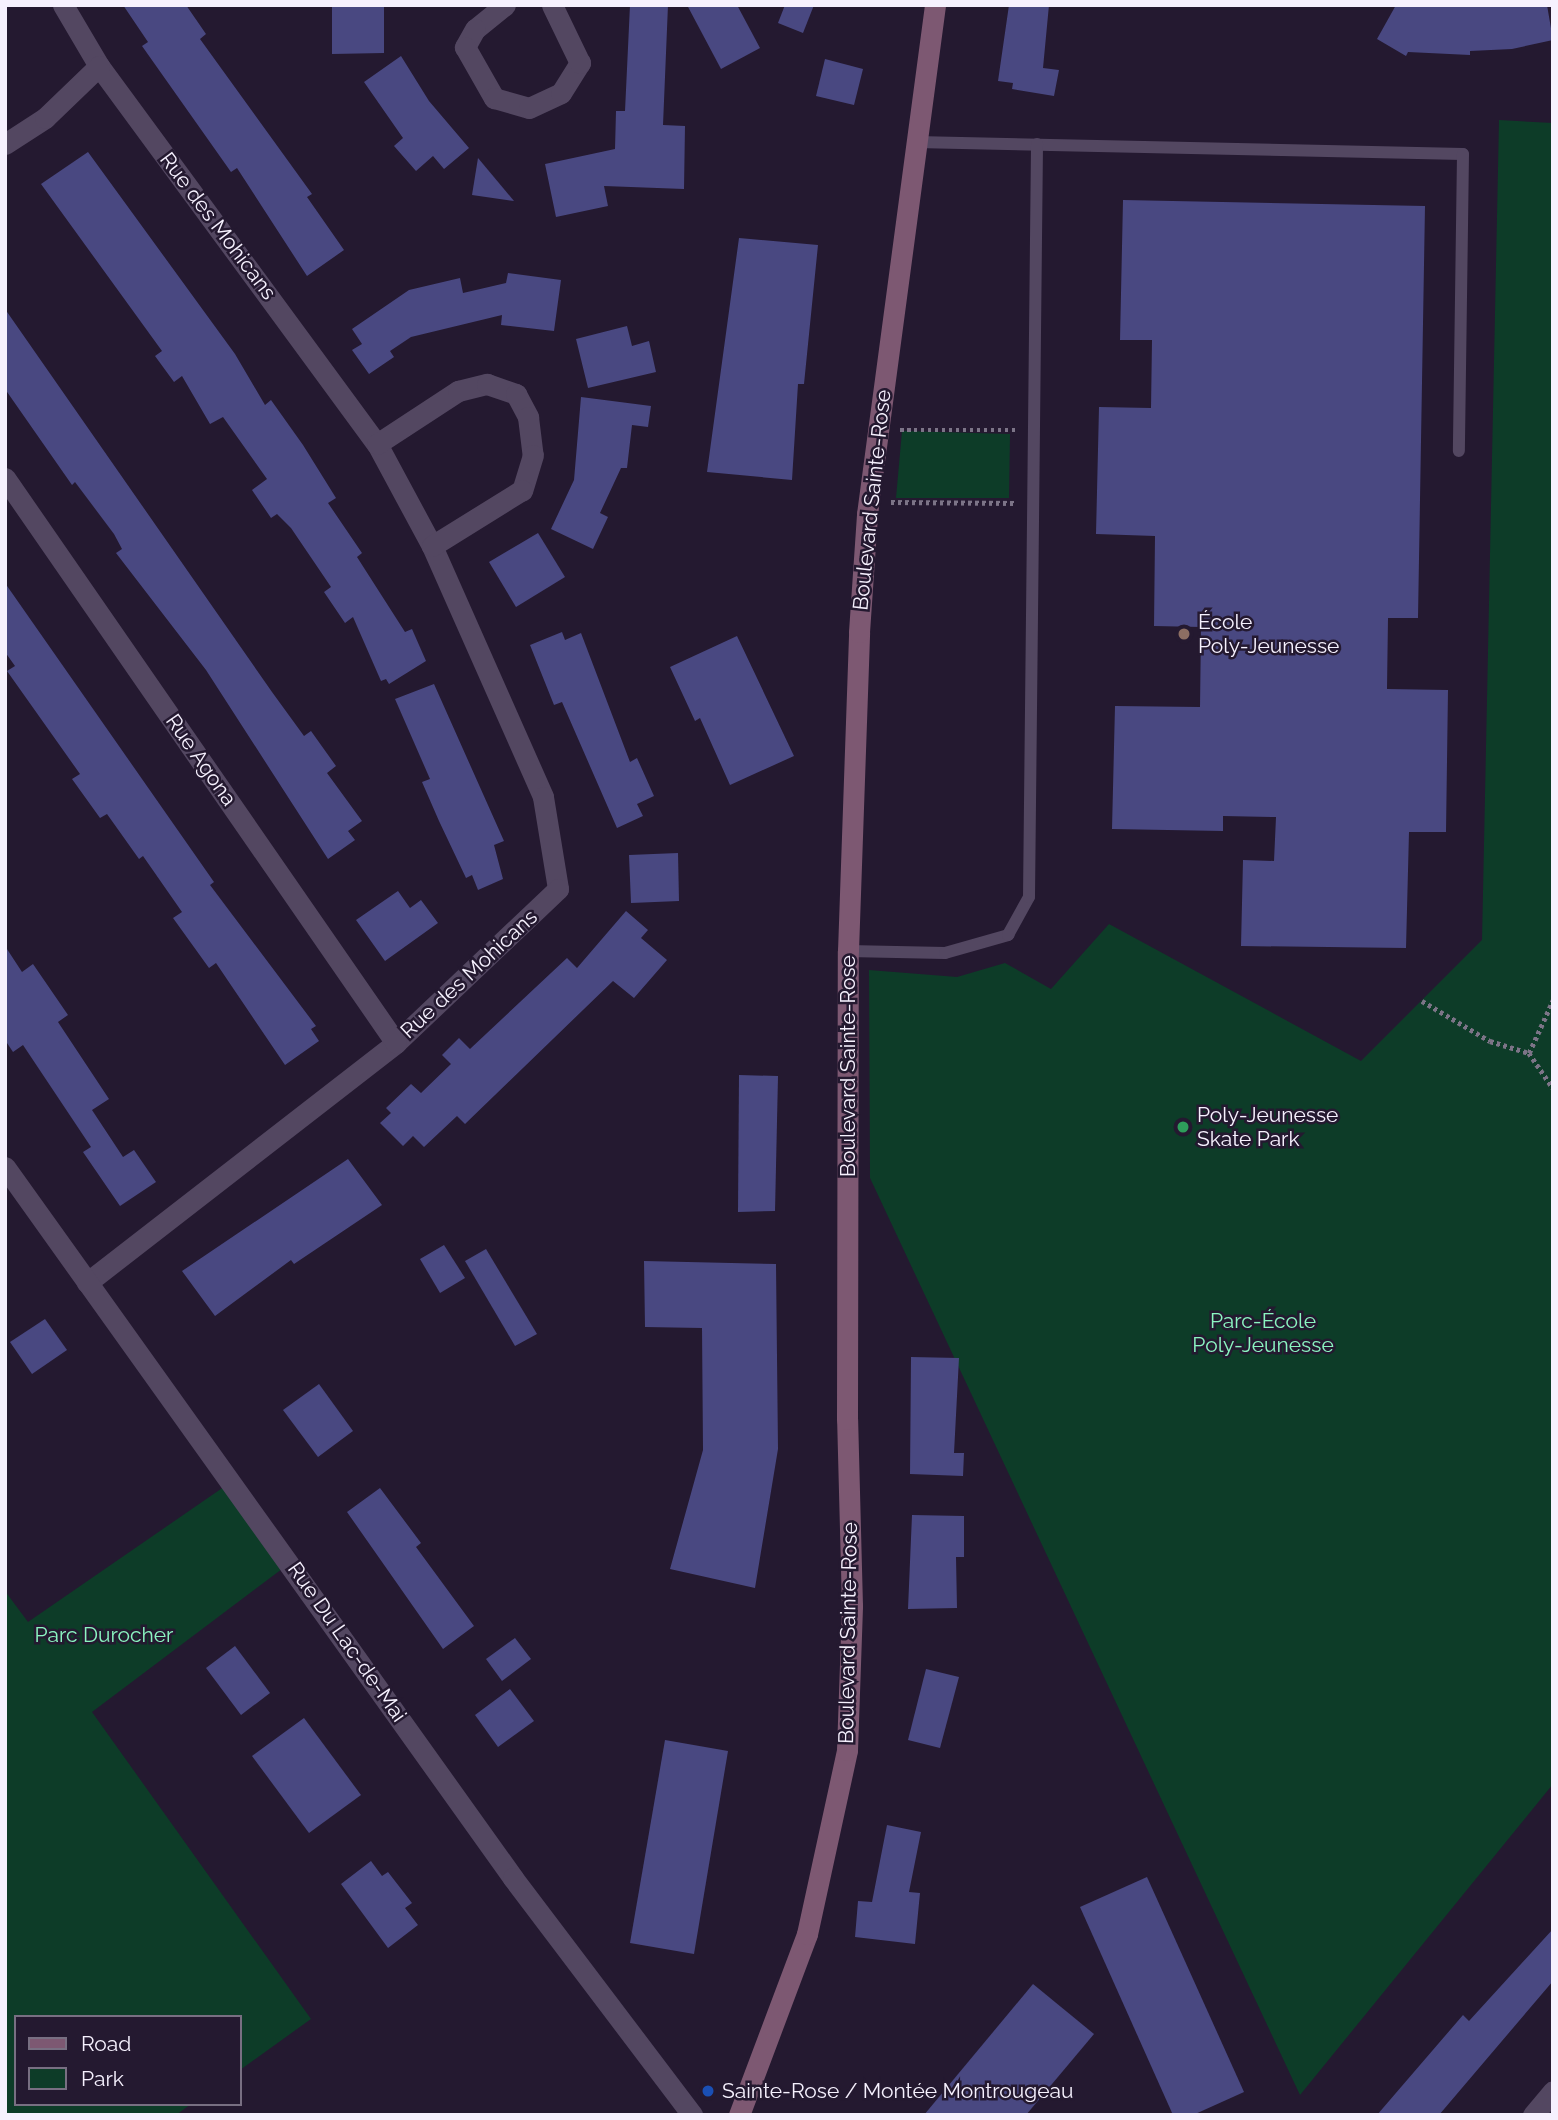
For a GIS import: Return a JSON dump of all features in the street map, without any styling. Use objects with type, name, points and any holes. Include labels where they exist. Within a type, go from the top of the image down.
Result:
[{"type":"street","name":"Rue des Mohicans","points":[[63,5],[99,66],[377,444],[432,546],[543,796],[558,889],[396,1043],[87,1283]]},
{"type":"street","points":[[505,5],[475,29],[465,47],[494,98],[529,108],[561,93],[580,63],[552,5]]},
{"type":"street","name":"Boulevard Sainte-Rose","points":[[739,2115],[807,1934],[847,1750],[852,1606],[847,1419],[848,951],[859,632],[869,502],[934,5]]},
{"type":"street","points":[[5,144],[45,118],[99,66]]},
{"type":"street","points":[[377,444],[458,391],[487,384],[516,394],[528,417],[533,455],[522,489],[432,546]]},
{"type":"street","name":"Rue Agona","points":[[5,478],[396,1043]]},
{"type":"street","name":"Rue Du Lac-de-Mai","points":[[5,1167],[513,1878],[692,2115]]},
{"type":"street","points":[[1533,2115],[1553,2091]]},
{"type":"lane","points":[[916,142],[1462,154],[1459,451]]},
{"type":"lane","points":[[848,951],[944,953],[1008,935],[1029,897],[1037,144]]},
{"type":"path","points":[[878,430],[1034,430]]},
{"type":"path","points":[[869,502],[1033,503]]},
{"type":"path","points":[[1422,1000],[1490,1041],[1529,1053],[1553,1088]]},
{"type":"path","points":[[1529,1053],[1553,1000]]},
{"type":"green space","name":"Parc-École Poly-Jeunesse","points":[[1499,120],[1553,123],[1553,1784],[1300,2095],[870,1178],[869,970],[957,977],[1005,963],[1051,989],[1109,924],[1361,1061],[1482,940]]},
{"type":"green space","points":[[902,431],[1010,434],[1009,498],[896,498]]},
{"type":"green space","name":"Parc Durocher","points":[[231,1482],[290,1563],[92,1712],[311,2019],[242,2069],[242,2015],[14,2015],[14,2106],[188,2106],[176,2115],[5,2115],[5,1591],[28,1622]]},
{"type":"building","points":[[123,5],[186,5],[206,34],[200,39],[312,194],[307,197],[344,250],[307,276],[237,168],[231,172],[142,46],[148,42]]},
{"type":"building","points":[[332,5],[384,5],[384,53],[332,54]]},
{"type":"building","points":[[630,5],[668,5],[663,125],[685,126],[684,189],[604,186],[608,206],[556,217],[545,164],[615,149],[616,111],[625,111]]},
{"type":"building","points":[[687,5],[737,5],[760,48],[721,69]]},
{"type":"building","points":[[785,5],[814,5],[803,33],[778,23]]},
{"type":"building","points":[[1009,5],[1049,5],[1043,68],[1059,70],[1054,96],[1012,89],[1013,83],[998,81]]},
{"type":"building","points":[[1396,5],[1547,5],[1553,40],[1512,49],[1470,51],[1470,55],[1408,52],[1406,56],[1377,39]]},
{"type":"building","points":[[401,56],[429,101],[469,148],[444,169],[433,156],[416,171],[394,146],[403,138],[364,82]]},
{"type":"building","points":[[825,59],[863,69],[854,105],[816,96]]},
{"type":"building","points":[[88,152],[235,354],[265,405],[271,400],[303,445],[336,498],[328,503],[362,553],[357,557],[405,632],[412,629],[426,661],[389,684],[386,679],[381,681],[353,617],[345,623],[324,592],[331,587],[291,528],[277,514],[271,518],[252,490],[267,479],[223,417],[210,424],[182,376],[174,382],[155,356],[162,351],[41,184]]},
{"type":"building","points":[[478,158],[514,201],[472,195]]},
{"type":"building","name":"École Poly-Jeunesse","points":[[1123,200],[1425,206],[1418,618],[1388,618],[1387,689],[1448,690],[1446,832],[1409,832],[1406,948],[1241,946],[1243,860],[1274,861],[1276,817],[1223,816],[1223,831],[1112,829],[1115,706],[1200,707],[1201,627],[1154,626],[1155,536],[1096,534],[1099,407],[1151,408],[1152,340],[1120,340]]},
{"type":"building","points":[[739,238],[818,245],[804,384],[798,384],[792,480],[707,472]]},
{"type":"building","points":[[508,273],[561,280],[554,331],[501,325],[502,315],[411,337],[390,351],[394,357],[369,374],[352,350],[362,344],[352,329],[409,290],[460,278],[463,293],[506,283]]},
{"type":"building","points":[[5,309],[272,692],[304,736],[311,731],[336,766],[327,773],[362,821],[348,831],[355,840],[328,859],[206,670],[116,553],[122,549],[114,534],[75,482],[72,485],[5,389]]},
{"type":"building","points":[[627,326],[632,346],[649,341],[656,372],[588,388],[576,339]]},
{"type":"building","points":[[581,397],[651,406],[648,427],[632,425],[627,468],[621,468],[600,513],[608,517],[593,549],[551,529],[574,480]]},
{"type":"building","points":[[538,533],[565,577],[516,607],[489,562]]},
{"type":"building","points":[[5,583],[214,882],[210,885],[316,1026],[311,1029],[319,1041],[285,1065],[216,963],[209,968],[173,918],[182,912],[143,856],[139,859],[107,814],[100,818],[72,779],[80,774],[7,671],[15,666],[5,652]]},
{"type":"building","points":[[562,632],[565,640],[581,633],[630,762],[637,758],[654,796],[637,804],[643,816],[617,828],[562,702],[554,705],[530,645]]},
{"type":"building","points":[[737,636],[794,756],[730,785],[700,718],[695,721],[670,667]]},
{"type":"building","points":[[434,684],[504,841],[494,845],[503,879],[478,890],[472,875],[466,878],[422,782],[430,779],[395,699]]},
{"type":"building","points":[[678,853],[679,901],[631,903],[629,855]]},
{"type":"building","points":[[398,891],[410,908],[421,900],[438,923],[385,961],[356,920]]},
{"type":"building","points":[[626,911],[648,930],[641,938],[667,960],[634,998],[613,981],[465,1124],[457,1116],[424,1147],[413,1136],[403,1146],[380,1123],[391,1113],[386,1108],[411,1084],[421,1093],[451,1064],[442,1055],[459,1038],[470,1049],[567,958],[577,968]]},
{"type":"building","points":[[5,946],[22,972],[33,964],[68,1015],[58,1022],[109,1099],[92,1110],[123,1157],[134,1150],[156,1182],[120,1206],[83,1152],[91,1147],[23,1045],[13,1052],[5,1040]]},
{"type":"building","points":[[739,1075],[778,1076],[775,1211],[738,1212]]},
{"type":"building","points":[[348,1159],[382,1205],[294,1264],[291,1260],[215,1316],[182,1271]]},
{"type":"building","points":[[444,1245],[465,1278],[440,1293],[420,1259]]},
{"type":"building","points":[[486,1249],[537,1334],[515,1346],[465,1261]]},
{"type":"building","points":[[644,1261],[776,1264],[778,1449],[755,1588],[670,1569],[703,1450],[702,1328],[645,1327]]},
{"type":"building","points":[[45,1319],[67,1350],[32,1374],[10,1342]]},
{"type":"building","points":[[911,1357],[959,1358],[954,1453],[964,1453],[963,1476],[910,1474]]},
{"type":"building","points":[[319,1384],[353,1431],[318,1457],[283,1410]]},
{"type":"building","points":[[380,1488],[421,1543],[416,1547],[474,1626],[443,1649],[347,1512]]},
{"type":"building","points":[[912,1515],[964,1516],[964,1557],[956,1557],[957,1608],[908,1609]]},
{"type":"building","points":[[515,1638],[531,1659],[502,1681],[486,1659]]},
{"type":"building","points":[[235,1646],[270,1693],[241,1715],[206,1668]]},
{"type":"building","points":[[926,1669],[959,1677],[940,1748],[908,1740]]},
{"type":"building","points":[[510,1689],[534,1721],[498,1747],[475,1715]]},
{"type":"building","points":[[304,1718],[361,1795],[309,1833],[252,1756]]},
{"type":"building","points":[[665,1740],[728,1751],[694,1954],[630,1943]]},
{"type":"building","points":[[887,1825],[921,1832],[909,1892],[920,1893],[915,1944],[855,1937],[858,1901],[872,1902]]},
{"type":"building","points":[[371,1861],[382,1876],[388,1872],[412,1903],[405,1908],[418,1925],[388,1948],[341,1884]]},
{"type":"building","points":[[1147,1877],[1244,2092],[1193,2115],[1173,2115],[1080,1907]]},
{"type":"building","points":[[1553,1929],[1553,1981],[1439,2115],[1377,2115],[1463,2015],[1469,2021]]},
{"type":"building","points":[[1033,1984],[1094,2034],[1026,2115],[924,2115]]},
{"type":"place","name":"École Poly-Jeunesse","points":[[1184,634]]},
{"type":"place","name":"Poly-Jeunesse Skate Park","points":[[1183,1127]]},
{"type":"place","name":"Sainte-Rose / Montée Montrougeau","points":[[708,2091]]}]
